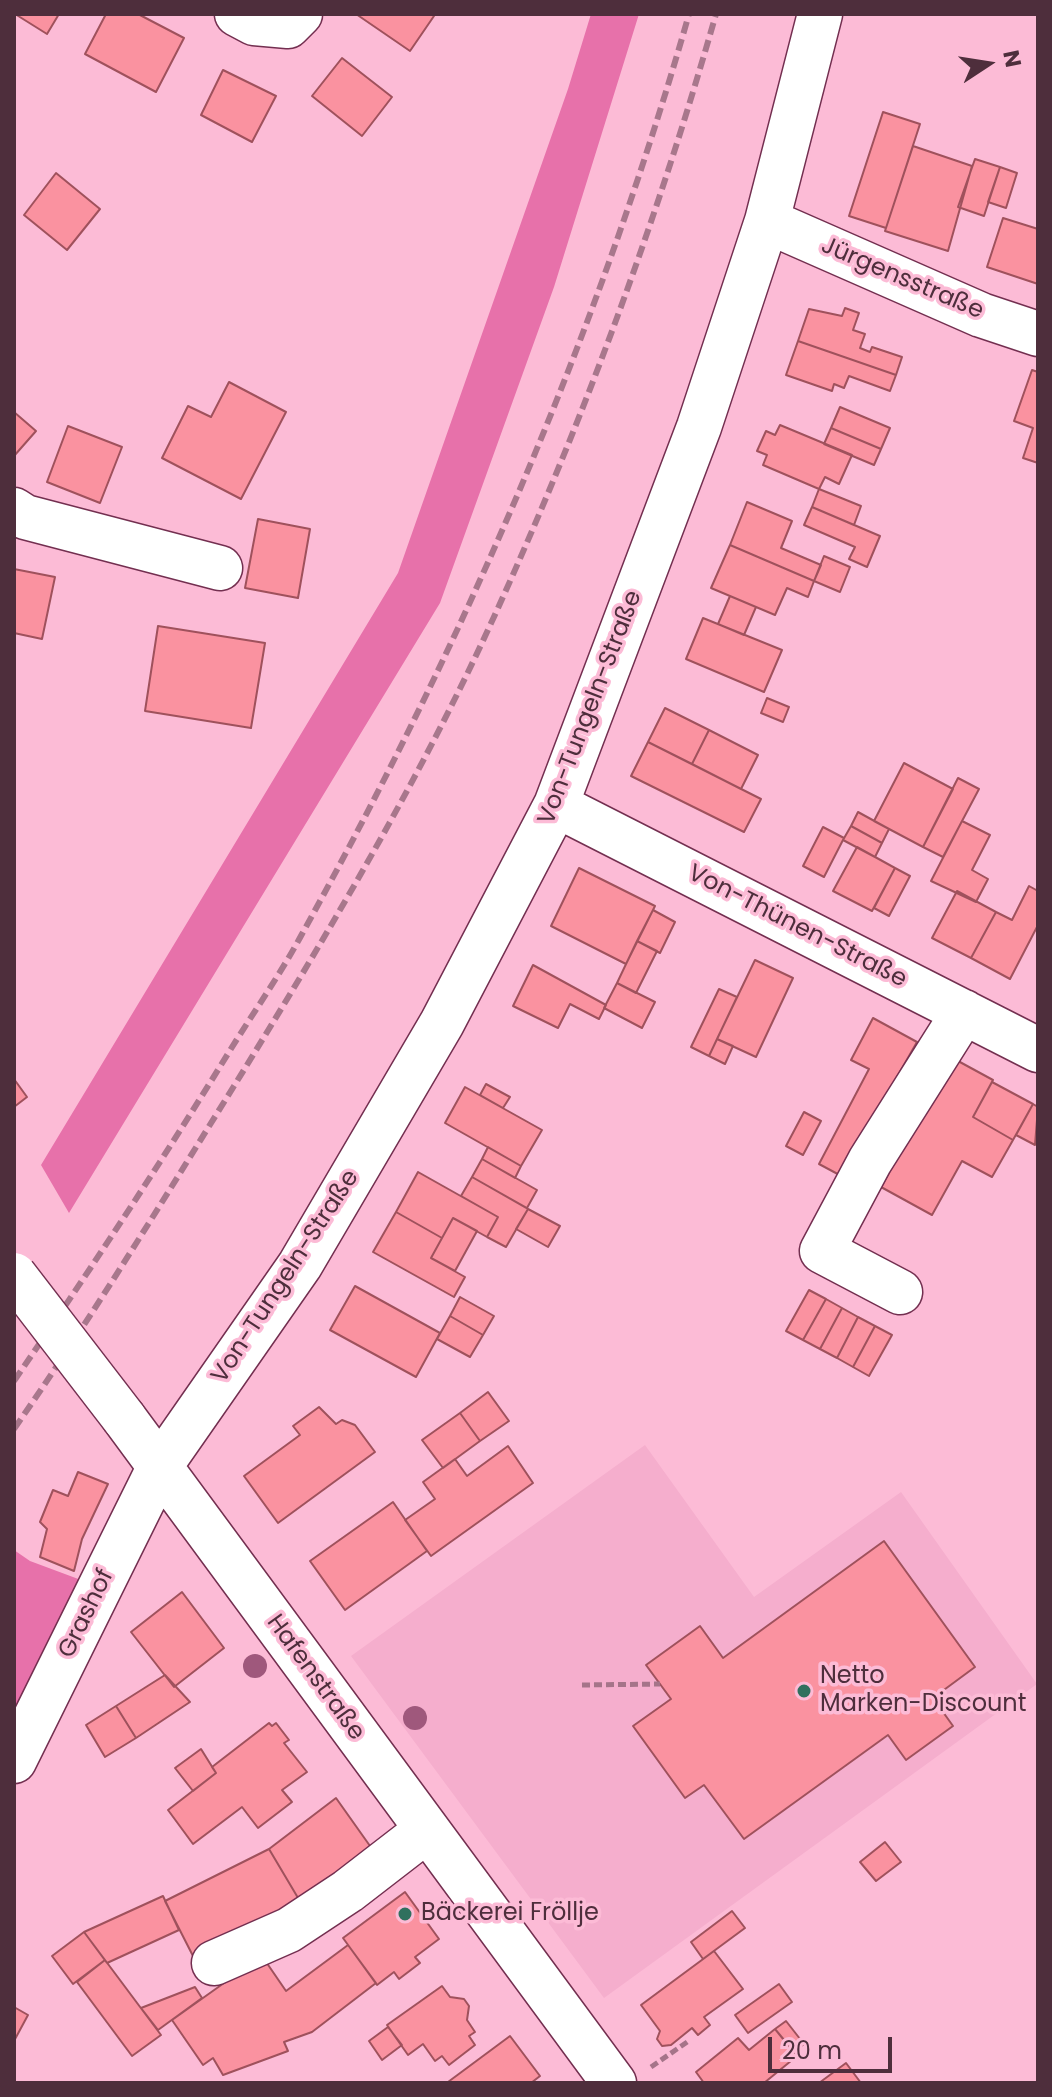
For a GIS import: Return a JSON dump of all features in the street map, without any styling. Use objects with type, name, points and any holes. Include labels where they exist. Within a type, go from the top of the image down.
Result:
[{"type":"street","points":[[237,14],[254,23],[288,26],[300,14]]},
{"type":"street","name":"Von-Tungeln-Straße","points":[[160,1466],[300,1265],[442,1023],[556,805],[699,427],[767,221],[820,14]]},
{"type":"street","name":"Jürgensstraße","points":[[767,221],[981,315],[1038,334]]},
{"type":"street","points":[[14,510],[25,517],[220,568]]},
{"type":"street","name":"Von-Thünen-Straße","points":[[556,805],[1038,1050]]},
{"type":"street","points":[[900,1292],[822,1251],[870,1161],[964,1012]]},
{"type":"street","name":"Hafenstraße","points":[[14,1275],[160,1466],[427,1830],[628,2079]]},
{"type":"street","name":"Grashof","points":[[14,1761],[160,1466]]},
{"type":"street","points":[[214,1963],[289,1930],[348,1891],[427,1830]]},
{"type":"path","points":[[582,1685],[660,1684]]},
{"type":"path","points":[[628,2079],[690,2040]]},
{"type":"shaded area","points":[[591,14],[639,14],[554,287],[440,603],[69,1213],[41,1165],[398,573],[568,89]]},
{"type":"shaded area","points":[[645,1445],[754,1597],[901,1492],[1037,1684],[604,1998],[351,1656]]},
{"type":"shaded area","points":[[14,1550],[30,1561],[81,1580],[14,1715]]},
{"type":"building","points":[[15,14],[59,14],[47,34]]},
{"type":"building","points":[[106,14],[138,14],[184,38],[156,92],[85,54]]},
{"type":"building","points":[[356,14],[431,14],[434,16],[410,51]]},
{"type":"building","points":[[342,58],[392,97],[362,136],[312,96]]},
{"type":"building","points":[[223,70],[276,96],[252,142],[201,115]]},
{"type":"building","points":[[883,112],[920,124],[886,228],[849,216]]},
{"type":"building","points":[[913,146],[972,166],[948,251],[885,231]]},
{"type":"building","points":[[975,159],[1000,167],[984,216],[958,207]]},
{"type":"building","points":[[1000,167],[1017,173],[1006,208],[988,202]]},
{"type":"building","points":[[56,173],[100,209],[67,250],[24,215]]},
{"type":"building","points":[[1003,218],[1038,229],[1038,284],[987,267]]},
{"type":"building","points":[[845,308],[859,313],[853,330],[865,334],[860,348],[870,352],[872,347],[902,357],[896,375],[798,341],[809,309],[842,316]]},
{"type":"building","points":[[798,341],[896,375],[890,391],[849,376],[844,388],[834,384],[832,391],[786,375]]},
{"type":"building","points":[[1032,370],[1038,372],[1038,463],[1023,458],[1033,428],[1014,421]]},
{"type":"building","points":[[229,382],[286,412],[241,499],[162,458],[188,406],[211,417]]},
{"type":"building","points":[[840,407],[890,428],[881,449],[831,428]]},
{"type":"building","points":[[14,412],[36,431],[14,456]]},
{"type":"building","points":[[780,425],[852,455],[839,484],[825,477],[819,489],[763,465],[767,455],[757,451],[766,431],[775,435]]},
{"type":"building","points":[[68,426],[122,447],[100,503],[47,482]]},
{"type":"building","points":[[831,428],[881,449],[874,465],[824,444]]},
{"type":"building","points":[[819,489],[861,506],[854,525],[812,507]]},
{"type":"building","points":[[747,502],[792,521],[781,548],[821,565],[814,581],[730,545]]},
{"type":"building","points":[[812,507],[880,536],[867,567],[849,559],[855,547],[804,525]]},
{"type":"building","points":[[258,519],[310,529],[298,598],[245,588]]},
{"type":"building","points":[[730,545],[814,581],[808,597],[787,588],[775,615],[711,588]]},
{"type":"building","points":[[824,556],[850,567],[840,592],[814,581]]},
{"type":"building","points":[[14,569],[55,577],[42,639],[14,633]]},
{"type":"building","points":[[730,596],[756,607],[744,635],[718,624]]},
{"type":"building","points":[[703,618],[782,650],[764,692],[686,659]]},
{"type":"building","points":[[158,626],[265,643],[251,728],[145,711]]},
{"type":"building","points":[[767,698],[789,707],[783,722],[761,713]]},
{"type":"building","points":[[665,708],[709,730],[692,764],[648,742]]},
{"type":"building","points":[[709,730],[758,755],[741,789],[692,764]]},
{"type":"building","points":[[648,742],[761,799],[744,832],[631,776]]},
{"type":"building","points":[[904,763],[953,789],[923,847],[874,821]]},
{"type":"building","points":[[958,778],[979,789],[943,857],[923,847]]},
{"type":"building","points":[[858,812],[889,829],[882,843],[851,826]]},
{"type":"building","points":[[962,821],[990,835],[972,870],[988,879],[976,902],[931,881]]},
{"type":"building","points":[[851,826],[882,843],[875,857],[843,840]]},
{"type":"building","points":[[823,827],[844,838],[824,877],[803,866]]},
{"type":"building","points":[[857,847],[895,868],[872,911],[833,891]]},
{"type":"building","points":[[579,868],[655,906],[626,964],[551,926]]},
{"type":"building","points":[[895,868],[910,876],[889,916],[874,908]]},
{"type":"building","points":[[1029,886],[1038,891],[1038,925],[1010,979],[971,958],[996,912],[1012,920]]},
{"type":"building","points":[[957,891],[996,912],[971,958],[932,938]]},
{"type":"building","points":[[653,910],[675,922],[660,953],[637,941]]},
{"type":"building","points":[[637,941],[657,951],[636,993],[617,983]]},
{"type":"building","points":[[755,960],[793,978],[756,1057],[717,1039]]},
{"type":"building","points":[[533,965],[606,1005],[599,1019],[570,1004],[558,1028],[513,1006]]},
{"type":"building","points":[[617,983],[655,1002],[642,1028],[604,1008]]},
{"type":"building","points":[[719,989],[737,997],[709,1056],[691,1047]]},
{"type":"building","points":[[873,1018],[917,1042],[873,1119],[847,1179],[819,1164],[869,1069],[851,1060]]},
{"type":"building","points":[[717,1039],[733,1046],[725,1064],[709,1056]]},
{"type":"building","points":[[947,1055],[993,1080],[973,1117],[1013,1140],[992,1177],[962,1161],[932,1215],[881,1187],[929,1100]]},
{"type":"building","points":[[14,1079],[27,1097],[14,1107]]},
{"type":"building","points":[[992,1082],[1033,1104],[1013,1140],[973,1117]]},
{"type":"building","points":[[486,1084],[510,1097],[503,1108],[480,1095]]},
{"type":"building","points":[[465,1087],[542,1130],[521,1166],[445,1123]]},
{"type":"building","points":[[1033,1104],[1038,1107],[1035,1145],[1016,1135]]},
{"type":"building","points":[[804,1112],[821,1121],[803,1155],[786,1146]]},
{"type":"building","points":[[488,1147],[521,1166],[515,1178],[482,1159]]},
{"type":"building","points":[[482,1159],[537,1190],[527,1208],[472,1177]]},
{"type":"building","points":[[418,1172],[498,1217],[487,1237],[453,1218],[442,1238],[396,1212]]},
{"type":"building","points":[[472,1177],[528,1209],[506,1247],[487,1237],[498,1217],[461,1196]]},
{"type":"building","points":[[528,1209],[560,1226],[548,1247],[516,1229]]},
{"type":"building","points":[[396,1212],[442,1238],[431,1258],[465,1277],[454,1297],[373,1252]]},
{"type":"building","points":[[453,1218],[477,1231],[455,1271],[431,1258]]},
{"type":"building","points":[[355,1286],[440,1333],[416,1377],[330,1330]]},
{"type":"building","points":[[809,1290],[826,1299],[803,1340],[786,1331]]},
{"type":"building","points":[[460,1297],[494,1316],[483,1335],[450,1316]]},
{"type":"building","points":[[826,1299],[842,1308],[820,1349],[803,1340]]},
{"type":"building","points":[[842,1308],[858,1317],[837,1358],[820,1349]]},
{"type":"building","points":[[450,1316],[483,1335],[470,1357],[437,1339]]},
{"type":"building","points":[[858,1317],[875,1326],[853,1367],[837,1358]]},
{"type":"building","points":[[875,1326],[892,1335],[869,1376],[853,1367]]},
{"type":"building","points":[[488,1392],[509,1421],[480,1441],[460,1413]]},
{"type":"building","points":[[319,1407],[336,1424],[342,1420],[355,1425],[375,1452],[278,1523],[244,1476],[300,1435],[293,1426]]},
{"type":"building","points":[[460,1413],[480,1441],[443,1468],[422,1440]]},
{"type":"building","points":[[508,1446],[533,1483],[431,1556],[405,1520],[435,1499],[423,1482],[455,1459],[467,1476]]},
{"type":"building","points":[[78,1472],[108,1484],[82,1539],[74,1571],[40,1557],[47,1529],[40,1522],[53,1490],[68,1496]]},
{"type":"building","points":[[393,1502],[427,1551],[345,1610],[310,1561]]},
{"type":"building","name":"Netto Marken-Discount","points":[[884,1541],[975,1667],[933,1698],[953,1726],[906,1760],[888,1735],[744,1839],[704,1785],[685,1798],[633,1726],[671,1699],[646,1665],[700,1626],[723,1658]]},
{"type":"building","points":[[182,1592],[224,1648],[174,1687],[131,1632]]},
{"type":"building","points":[[165,1675],[190,1702],[136,1738],[116,1706]]},
{"type":"building","points":[[116,1706],[136,1738],[105,1757],[86,1725]]},
{"type":"building","points":[[269,1723],[272,1726],[276,1723],[289,1740],[284,1743],[307,1772],[282,1790],[292,1802],[258,1828],[242,1807],[193,1844],[168,1810],[216,1773],[212,1767]]},
{"type":"building","points":[[201,1749],[216,1773],[193,1791],[175,1768]]},
{"type":"building","points":[[336,1798],[375,1853],[304,1908],[269,1849]]},
{"type":"building","points":[[885,1842],[901,1862],[876,1881],[860,1862]]},
{"type":"building","points":[[269,1849],[304,1908],[193,1956],[165,1901]]},
{"type":"building","points":[[405,1892],[439,1939],[415,1957],[420,1963],[399,1979],[394,1972],[377,1985],[343,1938]]},
{"type":"building","points":[[163,1896],[179,1930],[107,1963],[84,1932]]},
{"type":"building","points":[[732,1911],[745,1928],[703,1959],[691,1942]]},
{"type":"building","points":[[84,1932],[105,1960],[73,1984],[52,1956]]},
{"type":"building","points":[[348,1945],[376,1983],[312,2032],[284,2042],[288,2051],[223,2075],[213,2058],[203,2065],[172,2020],[262,1956],[286,1991]]},
{"type":"building","points":[[714,1951],[743,1989],[704,2017],[710,2025],[698,2035],[692,2028],[671,2045],[662,2046],[657,2039],[660,2031],[641,2005]]},
{"type":"building","points":[[105,1960],[161,2035],[132,2056],[77,1982]]},
{"type":"building","points":[[779,1984],[792,2002],[748,2033],[735,2015]]},
{"type":"building","points":[[442,1986],[450,1997],[464,1999],[469,2006],[467,2020],[475,2032],[469,2036],[475,2045],[449,2065],[442,2056],[435,2061],[423,2044],[408,2055],[387,2025]]},
{"type":"building","points":[[195,1987],[202,1998],[158,2030],[141,2008]]},
{"type":"building","points":[[14,2007],[28,2015],[14,2041]]},
{"type":"building","points":[[786,2021],[804,2044],[794,2052],[775,2029]]},
{"type":"building","points":[[388,2027],[402,2045],[382,2060],[369,2041]]},
{"type":"building","points":[[775,2029],[797,2056],[764,2083],[704,2083],[696,2072],[738,2038],[749,2050]]},
{"type":"building","points":[[510,2036],[540,2076],[531,2083],[448,2082]]},
{"type":"building","points":[[846,2063],[861,2083],[819,2083]]},
{"type":"railway","points":[[14,1381],[151,1176],[285,964],[418,712],[522,485],[569,369],[653,134],[689,14]]},
{"type":"railway","points":[[14,1429],[126,1259],[303,972],[371,857],[464,679],[526,546],[616,321],[669,168],[716,14]]},
{"type":"place","name":"Netto Marken-Discount","points":[[804,1691]]},
{"type":"place","name":"Bäckerei Fröllje","points":[[405,1914]]}]
